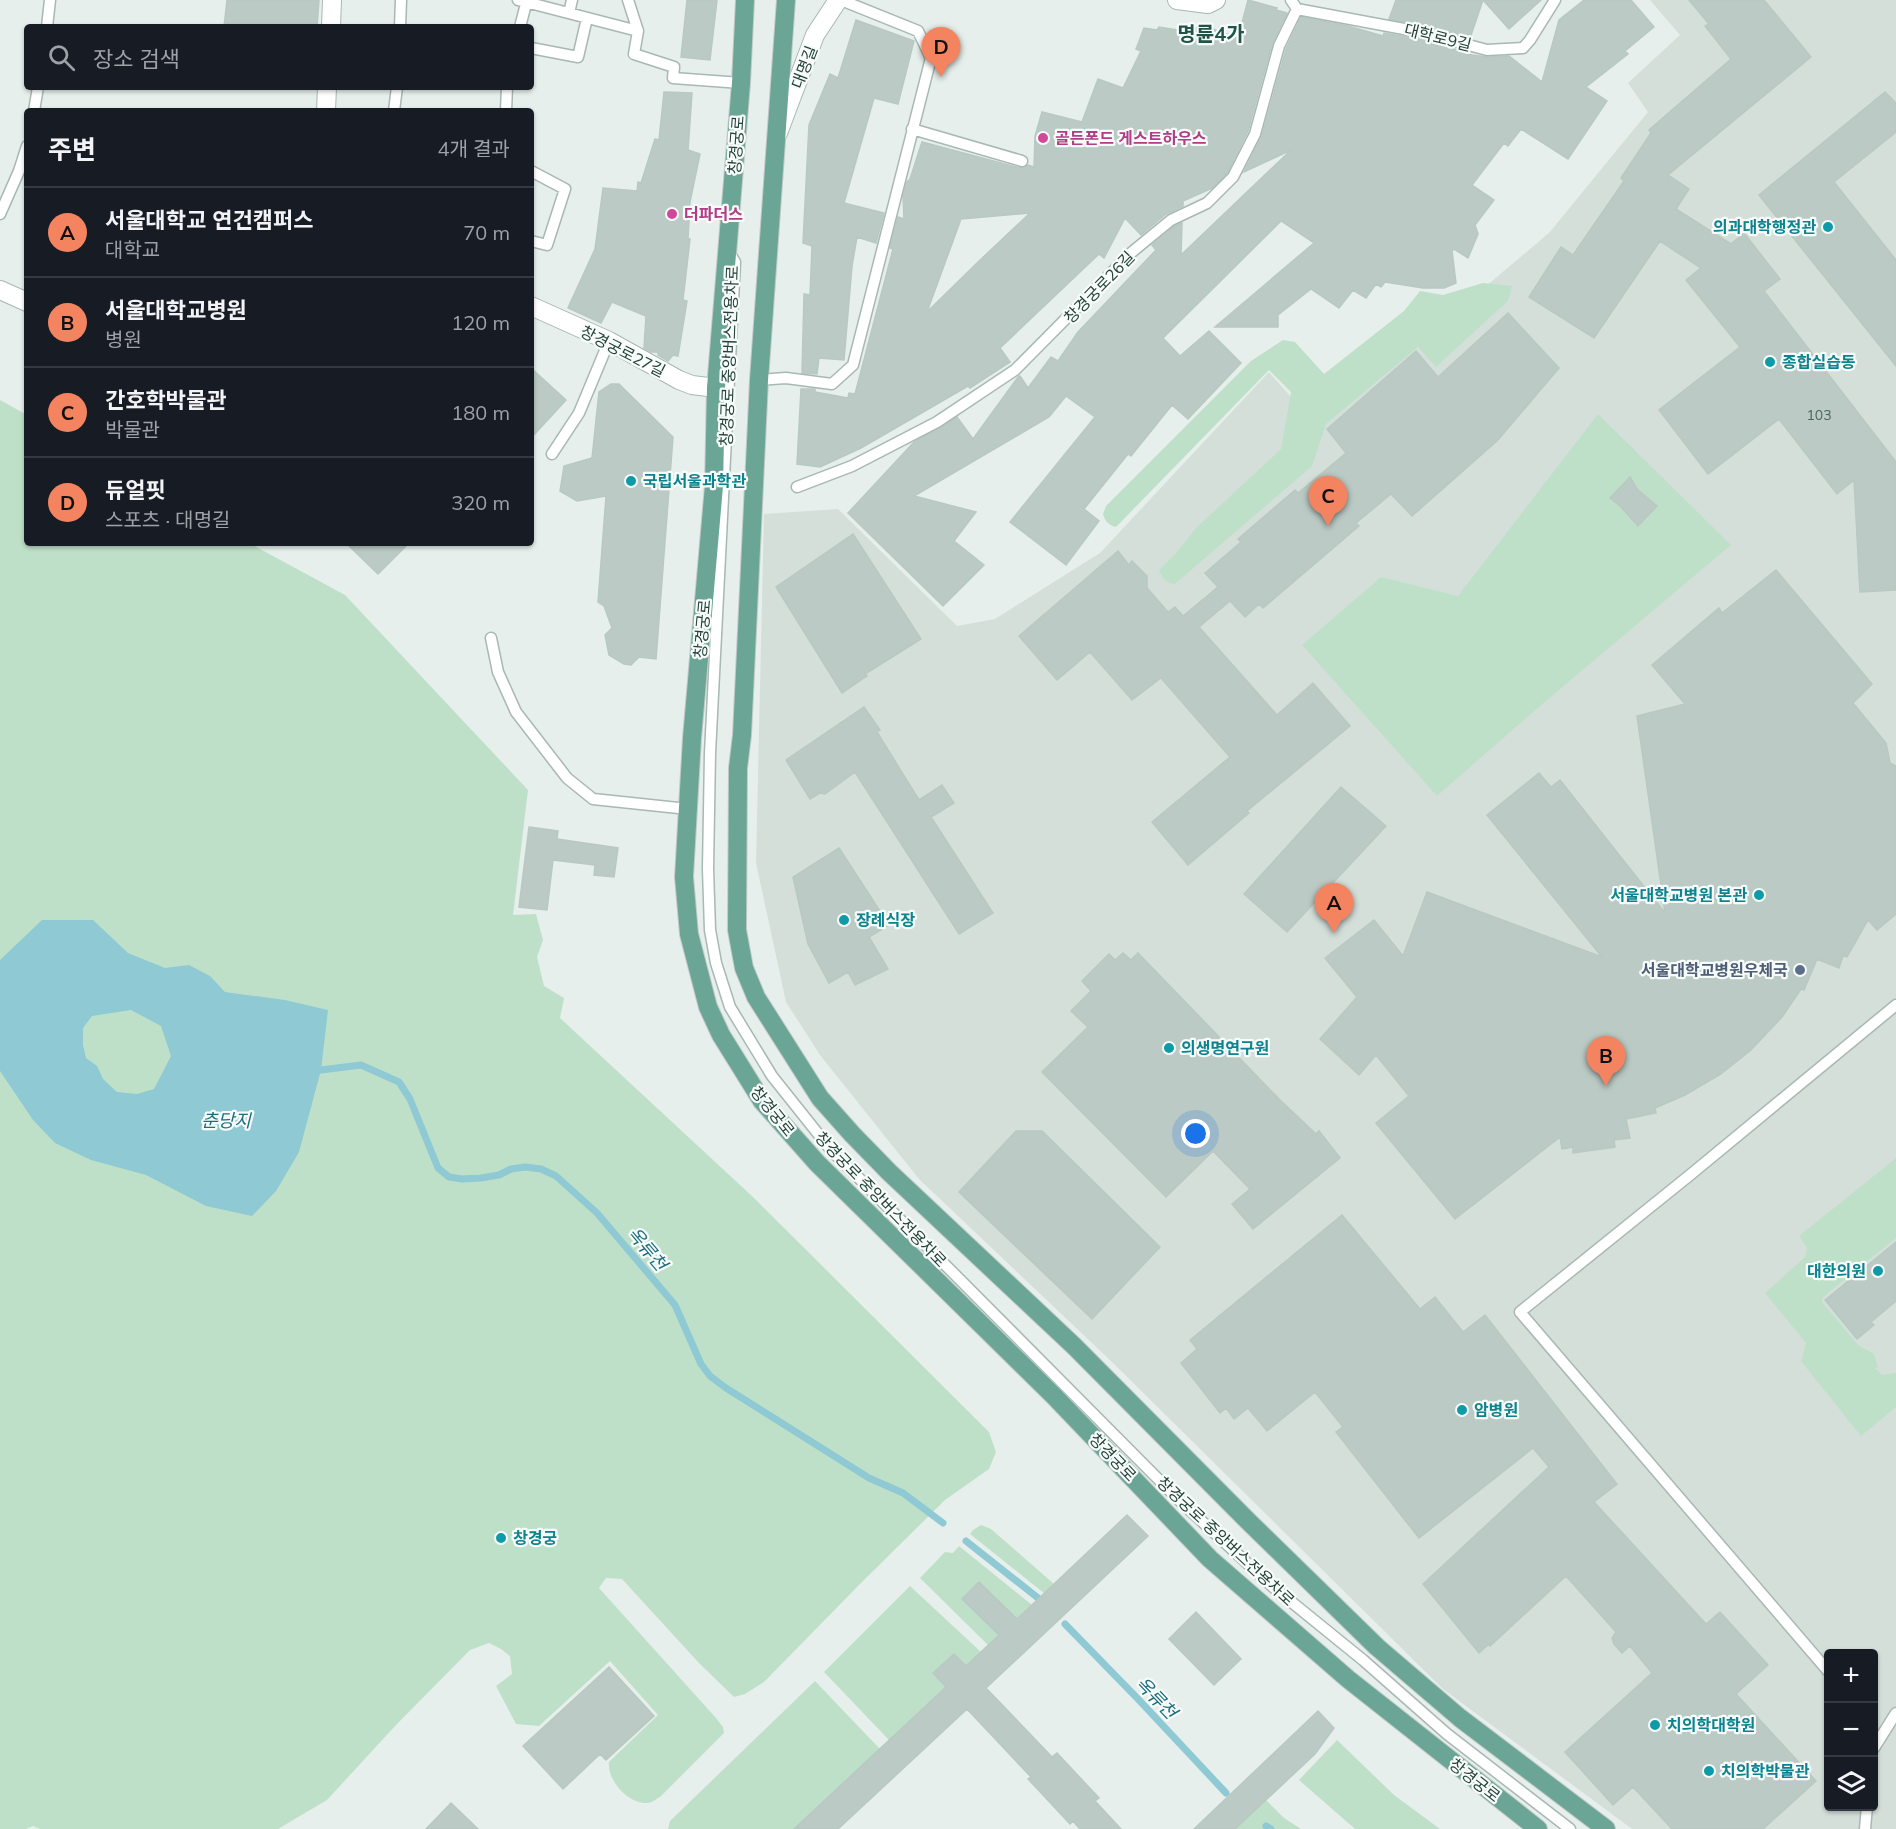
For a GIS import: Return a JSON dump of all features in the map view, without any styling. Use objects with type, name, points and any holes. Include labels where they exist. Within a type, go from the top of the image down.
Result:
[{"type":"main road","name":"창경궁로","points":[[745,0],[741,83],[716,388],[714,486],[684,877],[689,934],[708,1007],[721,1035],[762,1101],[817,1163],[1054,1396],[1210,1559],[1348,1679],[1538,1829]]},
{"type":"main road","points":[[786,0],[759,380],[742,735],[738,768],[737,930],[744,968],[756,997],[820,1098],[889,1172],[1074,1346],[1377,1647],[1460,1718],[1606,1829]]},
{"type":"street","points":[[331,24],[332,0]]},
{"type":"street","name":"대명길","points":[[777,137],[816,35],[839,0]]},
{"type":"street","points":[[1177,0],[1211,1]]},
{"type":"street","points":[[326,108],[327,90]]},
{"type":"street","points":[[0,290],[24,301]]},
{"type":"street","name":"창경궁로27길","points":[[534,307],[609,341],[679,380],[692,385],[716,388]]},
{"type":"lane","points":[[47,24],[50,0]]},
{"type":"lane","points":[[400,24],[401,0]]},
{"type":"lane","points":[[569,13],[572,0]]},
{"type":"lane","points":[[628,0],[638,31],[634,54],[674,67],[673,78],[741,83]]},
{"type":"lane","points":[[759,380],[786,378],[831,384],[853,365],[931,58],[918,31],[839,0]]},
{"type":"lane","name":"대학로9길","points":[[1294,4],[1420,32],[1487,50],[1523,48],[1555,0]]},
{"type":"lane","points":[[520,24],[524,1],[638,31]]},
{"type":"lane","name":"창경궁로26길","points":[[797,487],[852,466],[937,422],[1015,370],[1132,252],[1171,220],[1207,203],[1233,177],[1255,134],[1279,46],[1294,4]]},
{"type":"lane","points":[[534,49],[578,57],[587,18]]},
{"type":"lane","points":[[34,108],[38,90]]},
{"type":"lane","points":[[506,108],[507,90]]},
{"type":"lane","points":[[394,108],[397,91]]},
{"type":"lane","points":[[912,129],[1022,161]]},
{"type":"lane","points":[[0,214],[23,172]]},
{"type":"lane","points":[[534,173],[565,189],[547,245],[534,242]]},
{"type":"lane","name":"창경궁로 중앙버스전용차로","points":[[728,251],[735,262],[710,753],[708,869],[710,930],[716,963],[730,1007],[772,1076],[831,1150],[1180,1502],[1273,1587],[1363,1660],[1447,1734],[1570,1829]]},
{"type":"lane","points":[[552,454],[579,413],[609,341]]},
{"type":"lane","points":[[490,638],[498,672],[516,712],[567,778],[592,799],[688,809]]},
{"type":"lane","points":[[1824,1666],[1520,1312],[1896,1005]]},
{"type":"lane","points":[[1878,1742],[1896,1713]]},
{"type":"lane","points":[[1865,1829],[1867,1811]]},
{"type":"shaded area","points":[[1650,0],[1896,0],[1896,1829],[1632,1829],[1443,1689],[1111,1361],[919,1179],[820,1055],[786,1002],[756,863],[764,514],[838,509],[957,626],[995,619],[1100,553],[1269,372],[1316,425],[1549,233],[1648,112],[1628,83],[1680,35]]},
{"type":"green space","points":[[1483,283],[1512,286],[1508,301],[1436,367],[1418,347],[1326,424],[1312,466],[1175,584],[1165,580],[1159,570],[1196,528],[1281,449],[1291,392],[1269,370],[1116,527],[1106,521],[1103,514],[1106,506],[1251,361],[1283,340],[1295,342],[1324,374],[1404,311],[1420,291],[1443,295]]},
{"type":"green space","points":[[0,400],[24,413],[24,546],[255,546],[345,595],[528,790],[513,915],[536,914],[543,940],[537,957],[544,986],[564,998],[560,1018],[754,1198],[989,1432],[996,1452],[989,1469],[945,1500],[764,1682],[745,1694],[734,1697],[699,1663],[622,1579],[606,1578],[599,1588],[723,1727],[724,1733],[660,1797],[652,1802],[633,1800],[620,1790],[611,1776],[609,1762],[658,1715],[610,1661],[539,1726],[516,1724],[496,1686],[512,1674],[510,1656],[489,1643],[470,1650],[396,1725],[327,1800],[278,1829],[40,1829],[33,1826],[26,1829],[0,1829]]},
{"type":"green space","points":[[1598,414],[1731,545],[1437,796],[1302,645],[1381,577],[1458,596]]},
{"type":"green space","points":[[1896,1158],[1896,1238],[1823,1297],[1822,1302],[1858,1345],[1874,1354],[1878,1367],[1875,1368],[1882,1375],[1896,1373],[1896,1407],[1861,1436],[1801,1361],[1806,1343],[1765,1293],[1805,1257],[1807,1248],[1799,1236]]},
{"type":"green space","points":[[981,1525],[991,1529],[1054,1584],[1044,1593],[970,1534]]},
{"type":"green space","points":[[959,1546],[1032,1605],[988,1645],[920,1578],[945,1552],[953,1553]]},
{"type":"green space","points":[[910,1586],[981,1652],[966,1666],[954,1654],[933,1673],[946,1687],[889,1740],[824,1672]]},
{"type":"green space","points":[[815,1681],[880,1749],[794,1829],[668,1829],[670,1821]]},
{"type":"green space","points":[[1337,1740],[1394,1795],[1440,1829],[1355,1829],[1299,1780]]},
{"type":"green space","points":[[1266,1800],[1284,1818],[1301,1829],[1235,1829]]},
{"type":"water","name":"춘당지","points":[[42,920],[93,920],[128,953],[165,968],[189,965],[210,976],[225,992],[285,1000],[328,1010],[321,1070],[299,1152],[276,1191],[252,1216],[206,1206],[146,1175],[91,1160],[55,1143],[33,1120],[0,1071],[0,960]],"holes":[[[131,1010],[161,1026],[171,1056],[154,1089],[137,1094],[117,1092],[103,1079],[97,1066],[86,1058],[83,1028],[92,1016]]]},
{"type":"building","points":[[227,0],[319,0],[317,24],[224,24]]},
{"type":"building","points":[[687,0],[717,0],[710,60],[681,57]]},
{"type":"building","points":[[1248,0],[1287,13],[1272,44],[1248,131],[1227,173],[1212,188],[1183,201],[1183,206],[1166,214],[1141,235],[1125,218],[1104,258],[1099,254],[1000,348],[1010,362],[970,388],[968,386],[861,448],[820,467],[797,464],[801,389],[815,389],[815,392],[848,398],[849,393],[855,394],[893,249],[890,248],[898,217],[904,219],[903,197],[922,142],[1020,168],[1028,165],[1034,167],[1035,136],[1042,112],[1082,122],[1098,79],[1123,88],[1141,51],[1136,49],[1144,28],[1157,30],[1159,27],[1184,31],[1186,25],[1213,32],[1213,29],[1238,38]],"holes":[[[1030,213],[927,312],[961,219]]]},
{"type":"building","points":[[1396,0],[1483,0],[1470,38],[1389,19]]},
{"type":"building","points":[[1483,0],[1541,0],[1509,29]]},
{"type":"building","points":[[1584,0],[1631,0],[1654,27],[1625,51],[1628,54],[1586,87],[1607,101],[1568,159],[1521,129],[1508,146],[1504,143],[1472,185],[1494,200],[1475,225],[1478,234],[1468,258],[1454,249],[1452,251],[1456,283],[1444,288],[1423,288],[1385,282],[1381,287],[1376,284],[1366,298],[1353,290],[1339,308],[1311,289],[1278,315],[1278,327],[1215,327],[1314,243],[1281,221],[1163,338],[1180,356],[1209,331],[1241,363],[1188,419],[1172,405],[1131,456],[1128,454],[1084,509],[1099,521],[1066,565],[1010,522],[1095,417],[1066,396],[1049,417],[914,496],[976,512],[954,541],[984,565],[943,606],[848,513],[914,442],[957,417],[973,439],[1018,377],[1020,376],[1028,388],[1051,357],[1058,361],[1078,332],[1156,250],[1152,245],[1182,223],[1181,255],[1291,150],[1244,172],[1262,136],[1286,49],[1301,17],[1348,26],[1383,36],[1384,33],[1418,39],[1465,52],[1465,54],[1487,57],[1509,56],[1542,82],[1559,20]]},
{"type":"building","points":[[1689,0],[1764,0],[1811,57],[1668,175],[1689,189],[1676,209],[1731,244],[1744,233],[1780,279],[1764,291],[1896,462],[1896,590],[1860,592],[1854,480],[1837,494],[1779,419],[1708,474],[1659,410],[1740,347],[1686,280],[1701,268],[1660,241],[1594,338],[1529,297],[1561,247],[1573,255],[1624,181],[1621,178],[1651,133],[1649,130],[1731,59],[1705,26],[1709,24]]},
{"type":"building","points":[[856,20],[914,41],[898,104],[874,98],[844,203],[884,213],[876,243],[857,237],[852,266],[844,360],[819,358],[817,374],[802,373],[804,294],[810,295],[812,246],[803,243],[809,125],[830,74],[838,78]]},
{"type":"building","points":[[664,92],[692,93],[688,150],[700,154],[690,202],[688,239],[690,239],[683,300],[687,301],[678,356],[673,355],[668,361],[658,355],[658,352],[651,352],[644,348],[646,316],[612,302],[601,323],[568,308],[595,249],[603,188],[637,191],[638,182],[641,183],[655,139],[659,140]]},
{"type":"building","name":"의과대학행정관","points":[[1885,92],[1896,103],[1896,132],[1834,182],[1896,260],[1896,366],[1759,195]]},
{"type":"building","points":[[1508,313],[1559,368],[1498,440],[1412,516],[1391,494],[1356,523],[1359,526],[1263,608],[1259,604],[1245,617],[1230,601],[1199,627],[1277,715],[1313,683],[1350,726],[1247,811],[1249,813],[1188,865],[1152,822],[1230,757],[1161,678],[1132,700],[1090,652],[1057,680],[1019,636],[1118,551],[1129,565],[1132,561],[1147,576],[1147,588],[1168,612],[1175,607],[1183,616],[1218,587],[1205,573],[1241,542],[1238,539],[1295,490],[1298,493],[1346,453],[1327,429],[1416,351],[1438,377]]},
{"type":"building","points":[[534,371],[566,400],[534,435]]},
{"type":"building","points":[[611,384],[619,384],[673,437],[656,659],[639,657],[631,665],[624,664],[609,655],[605,635],[612,628],[604,606],[598,602],[606,496],[577,501],[560,491],[564,466],[592,458],[599,392]]},
{"type":"building","points":[[1630,477],[1637,489],[1657,506],[1638,526],[1610,498]]},
{"type":"building","points":[[853,534],[921,639],[865,674],[867,676],[842,693],[776,587]]},
{"type":"building","points":[[349,546],[406,546],[378,574]]},
{"type":"building","name":"서울대학교병원 본관","points":[[1776,570],[1872,684],[1853,703],[1886,743],[1890,763],[1896,766],[1896,914],[1877,930],[1868,920],[1847,957],[1843,956],[1839,968],[1817,959],[1804,990],[1801,989],[1782,1017],[1751,1050],[1721,1074],[1685,1095],[1655,1108],[1656,1113],[1626,1119],[1630,1138],[1614,1140],[1615,1147],[1573,1153],[1573,1147],[1562,1149],[1560,1137],[1455,1219],[1376,1123],[1409,1096],[1376,1055],[1359,1075],[1320,1039],[1357,997],[1325,958],[1374,920],[1403,956],[1427,892],[1602,957],[1487,815],[1539,773],[1551,787],[1560,780],[1665,913],[1637,716],[1685,704],[1652,665],[1719,608],[1722,613]]},
{"type":"building","points":[[864,707],[880,730],[877,732],[919,800],[942,785],[954,803],[931,817],[993,913],[959,934],[855,772],[825,794],[820,793],[810,799],[786,760]]},
{"type":"building","points":[[1341,787],[1386,826],[1287,932],[1244,894]]},
{"type":"building","points":[[529,827],[558,831],[557,839],[618,848],[614,877],[594,875],[595,865],[553,860],[547,910],[519,907]]},
{"type":"building","name":"장례식장","points":[[839,848],[889,925],[869,937],[888,969],[855,985],[848,972],[829,983],[808,944],[793,877]]},
{"type":"building","points":[[1123,953],[1131,960],[1138,953],[1279,1099],[1316,1134],[1319,1131],[1340,1158],[1253,1229],[1232,1204],[1250,1189],[1213,1151],[1166,1197],[1042,1072],[1088,1027],[1071,1011],[1091,991],[1082,981],[1109,954],[1115,960]]},
{"type":"building","points":[[1016,1131],[1042,1131],[1160,1247],[1092,1319],[959,1192]]},
{"type":"building","points":[[1342,1215],[1420,1309],[1435,1297],[1463,1332],[1485,1315],[1617,1484],[1594,1502],[1706,1624],[1720,1612],[1768,1665],[1736,1694],[1816,1781],[1763,1829],[1672,1829],[1633,1787],[1613,1805],[1565,1752],[1652,1673],[1630,1646],[1622,1653],[1614,1644],[1612,1638],[1616,1632],[1566,1576],[1490,1646],[1489,1644],[1479,1653],[1423,1584],[1549,1467],[1533,1448],[1419,1538],[1336,1432],[1343,1427],[1315,1392],[1267,1431],[1248,1408],[1234,1419],[1226,1408],[1220,1413],[1181,1363],[1197,1349],[1190,1340]]},
{"type":"building","name":"대한의원","points":[[1896,1242],[1896,1301],[1871,1322],[1874,1325],[1857,1339],[1825,1300]]},
{"type":"building","points":[[1127,1515],[1148,1536],[986,1688],[1052,1757],[1057,1753],[1099,1798],[1095,1801],[1121,1829],[1080,1829],[1073,1821],[1070,1824],[1028,1779],[1031,1777],[967,1709],[838,1829],[794,1829],[946,1687],[933,1673],[954,1654],[966,1666],[999,1635],[962,1599],[979,1582],[1017,1619]]},
{"type":"building","points":[[1196,1612],[1241,1659],[1214,1685],[1169,1639]]},
{"type":"building","points":[[609,1667],[654,1716],[606,1760],[600,1754],[563,1789],[523,1746]]},
{"type":"building","points":[[1318,1711],[1334,1728],[1315,1754],[1235,1829],[1194,1829]]},
{"type":"building","points":[[451,1803],[478,1829],[426,1829]]},
{"type":"waterway","name":"옥류천","points":[[321,1070],[361,1065],[399,1082],[410,1099],[438,1168],[449,1177],[481,1178],[525,1167],[541,1169],[556,1176],[597,1213],[675,1305],[701,1364],[710,1376],[869,1478],[903,1493],[943,1523]]},
{"type":"waterway","name":"옥류천","points":[[966,1541],[1038,1598]]},
{"type":"waterway","name":"옥류천","points":[[1065,1624],[1226,1793]]},
{"type":"waterway","name":"옥류천","points":[[1266,1826],[1271,1829]]},
{"type":"place","name":"듀얼핏","points":[[941,77]]},
{"type":"place","name":"골든폰드 게스트하우스","points":[[1043,138]]},
{"type":"place","name":"더파더스","points":[[672,214]]},
{"type":"place","name":"의과대학행정관","points":[[1828,227]]},
{"type":"place","name":"종합실습동","points":[[1770,362]]},
{"type":"place","name":"국립서울과학관","points":[[631,481]]},
{"type":"place","name":"간호학박물관","points":[[1328,526]]},
{"type":"place","name":"서울대학교병원 본관","points":[[1759,895]]},
{"type":"place","name":"장례식장","points":[[844,920]]},
{"type":"place","name":"서울대학교 연건캠퍼스","points":[[1334,933]]},
{"type":"place","name":"서울대학교병원우체국","points":[[1800,970]]},
{"type":"place","name":"의생명연구원","points":[[1169,1048]]},
{"type":"place","name":"서울대학교병원","points":[[1606,1086]]},
{"type":"place","name":"대한의원","points":[[1878,1271]]},
{"type":"place","name":"암병원","points":[[1462,1410]]},
{"type":"place","name":"창경궁","points":[[501,1538]]},
{"type":"place","name":"치의학대학원","points":[[1655,1725]]},
{"type":"place","name":"치의학박물관","points":[[1709,1771]]},
{"type":"district","name":"명륜4가","points":[[1211,34]]}]
